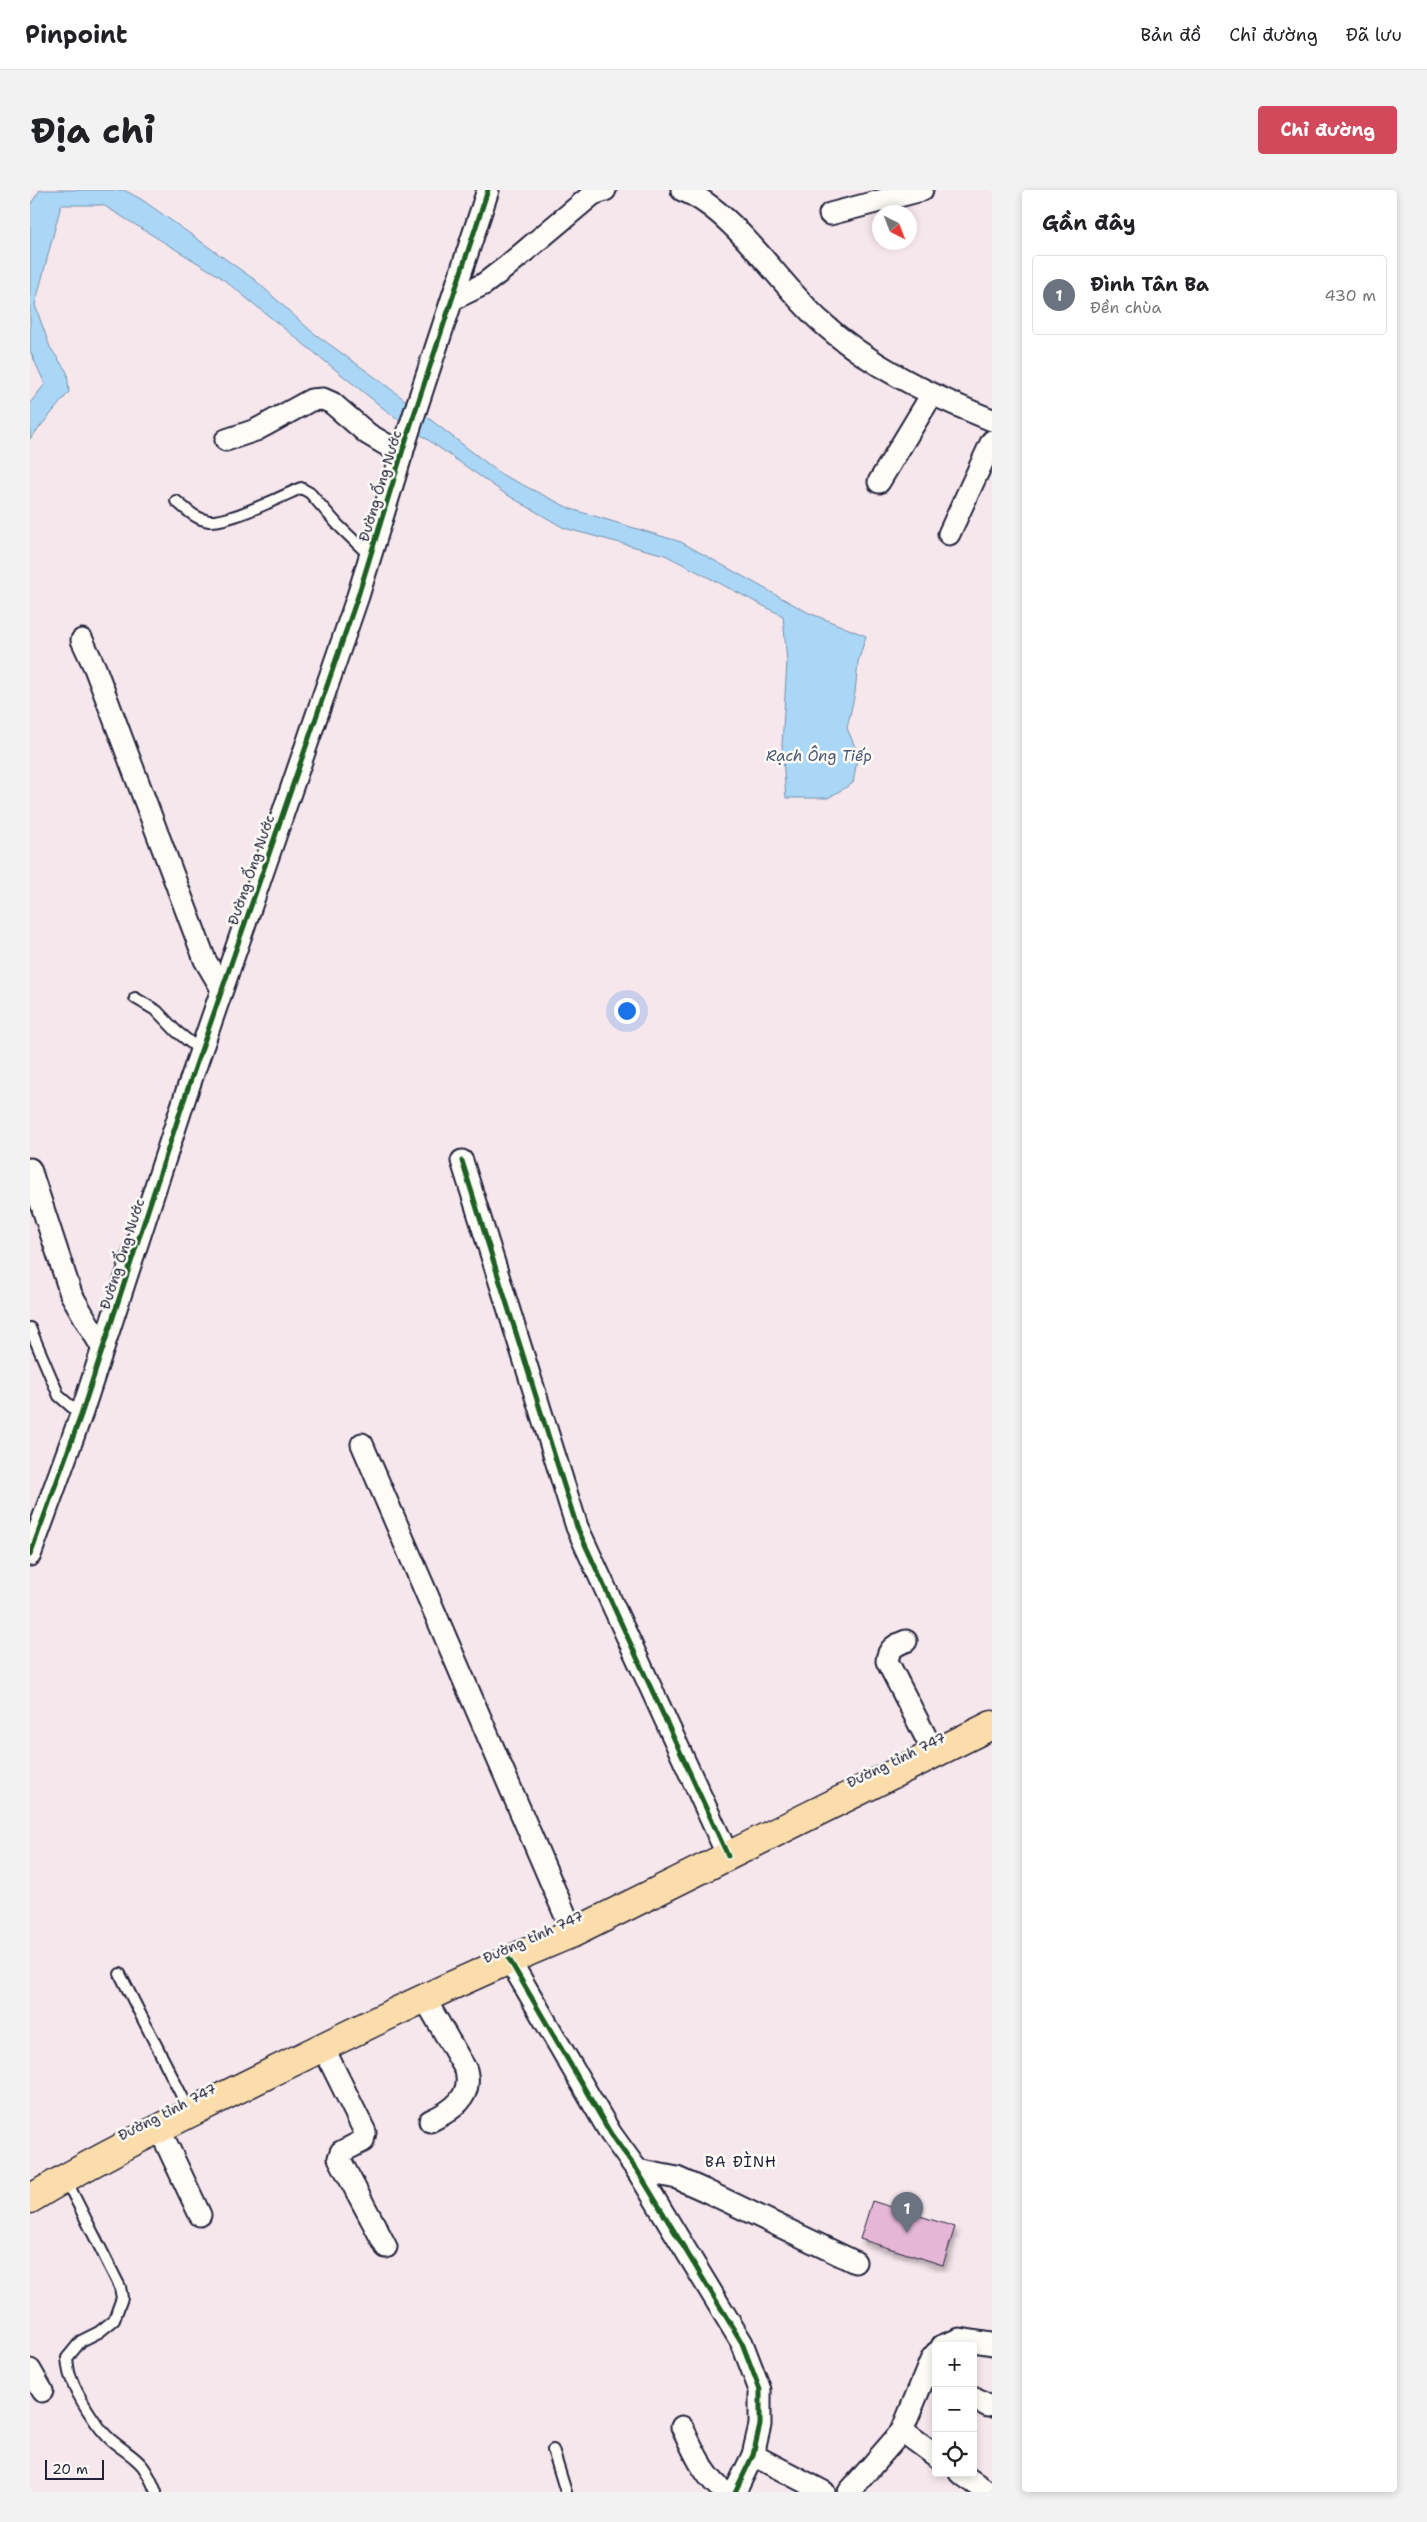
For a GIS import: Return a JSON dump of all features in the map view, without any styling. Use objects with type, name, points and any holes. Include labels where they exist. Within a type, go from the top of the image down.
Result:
[{"type":"main road","name":"Đường tỉnh 747","points":[[30,2199],[64,2177],[191,2112],[509,1959],[573,1933],[992,1725]]},
{"type":"street","name":"Đường Ống Nước","points":[[30,1555],[81,1415],[201,1051],[370,556],[409,430],[488,190]]},
{"type":"street","points":[[453,299],[484,284],[593,194],[605,190]]},
{"type":"street","points":[[682,190],[692,194],[719,214],[818,320],[856,351],[931,396],[992,420]]},
{"type":"street","points":[[830,214],[922,190]]},
{"type":"street","points":[[879,482],[931,396]]},
{"type":"street","points":[[226,440],[256,430],[312,400],[323,399],[332,403],[368,434],[402,454]]},
{"type":"street","points":[[949,534],[992,441]]},
{"type":"street","points":[[82,640],[98,677],[205,960],[222,989]]},
{"type":"street","points":[[462,1161],[577,1527],[728,1856]]},
{"type":"street","points":[[30,1169],[71,1294],[103,1349]]},
{"type":"street","points":[[362,1444],[573,1933]]},
{"type":"street","points":[[906,1641],[895,1646],[888,1653],[887,1661],[934,1753]]},
{"type":"street","points":[[509,1959],[611,2134],[637,2170],[724,2312],[752,2366],[760,2390],[760,2425],[753,2455],[735,2492]]},
{"type":"street","points":[[425,1999],[466,2070],[468,2079],[461,2100],[451,2111],[430,2121]]},
{"type":"street","points":[[323,2047],[365,2132],[363,2141],[341,2152],[339,2158],[386,2247]]},
{"type":"street","points":[[159,2128],[200,2215]]},
{"type":"street","points":[[637,2170],[677,2178],[855,2262]]},
{"type":"street","points":[[952,2342],[960,2339],[992,2344]]},
{"type":"street","points":[[30,2370],[42,2391]]},
{"type":"street","points":[[849,2492],[902,2432],[930,2378]]},
{"type":"street","points":[[682,2427],[705,2472],[714,2484],[725,2492]]},
{"type":"street","points":[[902,2432],[932,2453]]},
{"type":"street","points":[[753,2455],[824,2492]]},
{"type":"street","points":[[966,2477],[988,2492]]},
{"type":"lane","points":[[176,500],[192,515],[208,521],[224,520],[301,488],[310,493],[338,526],[370,556]]},
{"type":"lane","points":[[135,998],[157,1011],[176,1031],[201,1051]]},
{"type":"lane","points":[[30,1328],[59,1396],[81,1415]]},
{"type":"lane","points":[[120,1974],[191,2112]]},
{"type":"lane","points":[[64,2177],[120,2287],[122,2298],[114,2320],[99,2332],[81,2341],[67,2358],[70,2378],[96,2423],[110,2439],[136,2458],[147,2470],[156,2492]]},
{"type":"lane","points":[[553,2450],[566,2492]]},
{"type":"water","name":"Rạch Ông Tiếp","points":[[40,190],[124,190],[141,199],[255,280],[311,331],[379,380],[501,474],[571,509],[681,542],[807,612],[866,636],[858,662],[855,693],[847,728],[858,754],[853,783],[828,798],[786,798],[782,745],[787,662],[783,616],[665,555],[564,528],[504,493],[388,412],[219,276],[103,205],[61,205],[35,305],[50,347],[67,372],[69,392],[30,439],[30,403],[45,384],[30,351],[30,205]]},
{"type":"building","points":[[872,2201],[955,2227],[943,2265],[860,2239]]},
{"type":"cycle path","points":[[30,1555],[81,1415],[186,1094],[358,596],[409,430],[488,190]]},
{"type":"cycle path","points":[[462,1161],[577,1527],[728,1856]]},
{"type":"cycle path","points":[[509,1959],[611,2134],[637,2170],[742,2343],[760,2390],[760,2425],[753,2455],[735,2492]]},
{"type":"place","name":"Đình Tân Ba","points":[[907,2233]]},
{"type":"district","name":"BA ĐÌNH","points":[[741,2162]]}]
